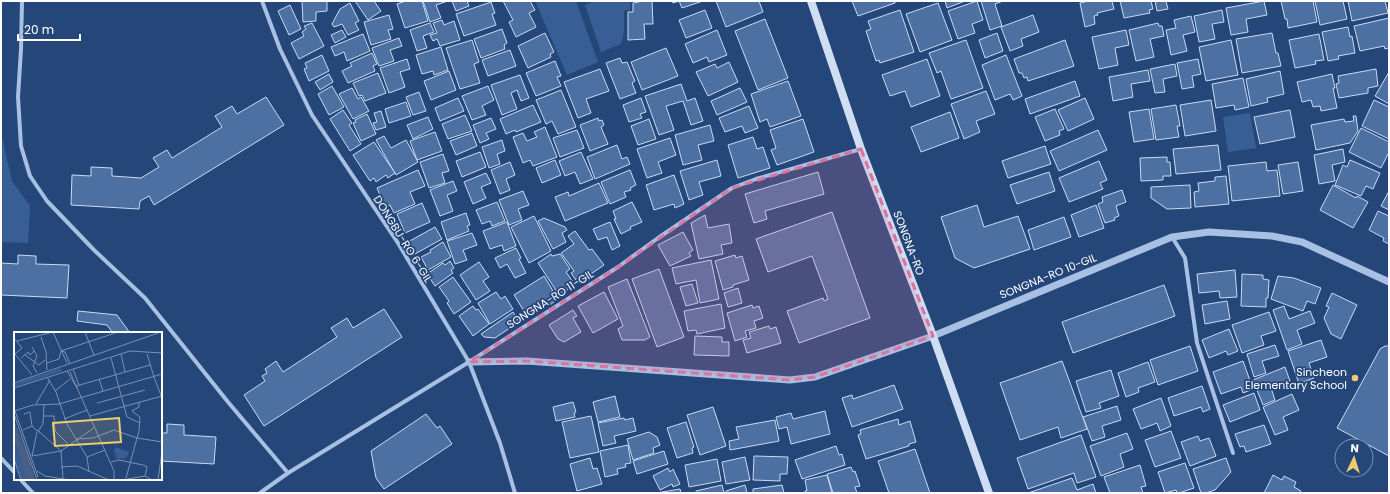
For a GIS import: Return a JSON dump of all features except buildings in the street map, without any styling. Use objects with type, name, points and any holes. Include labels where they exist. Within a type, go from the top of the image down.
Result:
[{"type":"main road","name":"SONGNA-RO","points":[[810,1],[861,149],[933,336],[989,493]]},
{"type":"street","points":[[22,1],[18,98],[21,146],[30,176],[47,201],[94,250],[145,298],[228,402],[288,473]]},
{"type":"street","name":"DONGBU-RO 6-GIL","points":[[262,1],[280,49],[312,115],[398,243],[468,362],[500,444],[515,493]]},
{"type":"street","name":"SONGNA-RO 11-GIL","points":[[260,493],[288,473],[618,267],[732,188],[756,179],[861,149]]},
{"type":"street","name":"SONGNA-RO 10-GIL","points":[[468,362],[527,361],[675,373],[790,380],[815,377],[933,336],[1172,237],[1209,232],[1272,236],[1302,242],[1389,282]]},
{"type":"street","points":[[1172,237],[1185,258],[1197,343],[1233,453]]},
{"type":"street","points":[[1,458],[14,472]]},
{"type":"street","points":[[21,480],[33,493]]},
{"type":"highlighted area","points":[[861,149],[933,336],[815,377],[790,380],[527,361],[469,362],[618,267],[732,188]]},
{"type":"shaded area","points":[[535,1],[576,1],[598,62],[567,75]]},
{"type":"shaded area","points":[[594,1],[630,1],[630,10],[624,11],[624,32],[621,44],[601,52],[585,5]]},
{"type":"shaded area","points":[[1250,113],[1256,148],[1228,152],[1223,117]]},
{"type":"shaded area","points":[[1,133],[12,181],[30,206],[28,243],[1,242]]},
{"type":"place","name":"Sincheon Elementary School","points":[[1355,378]]}]
